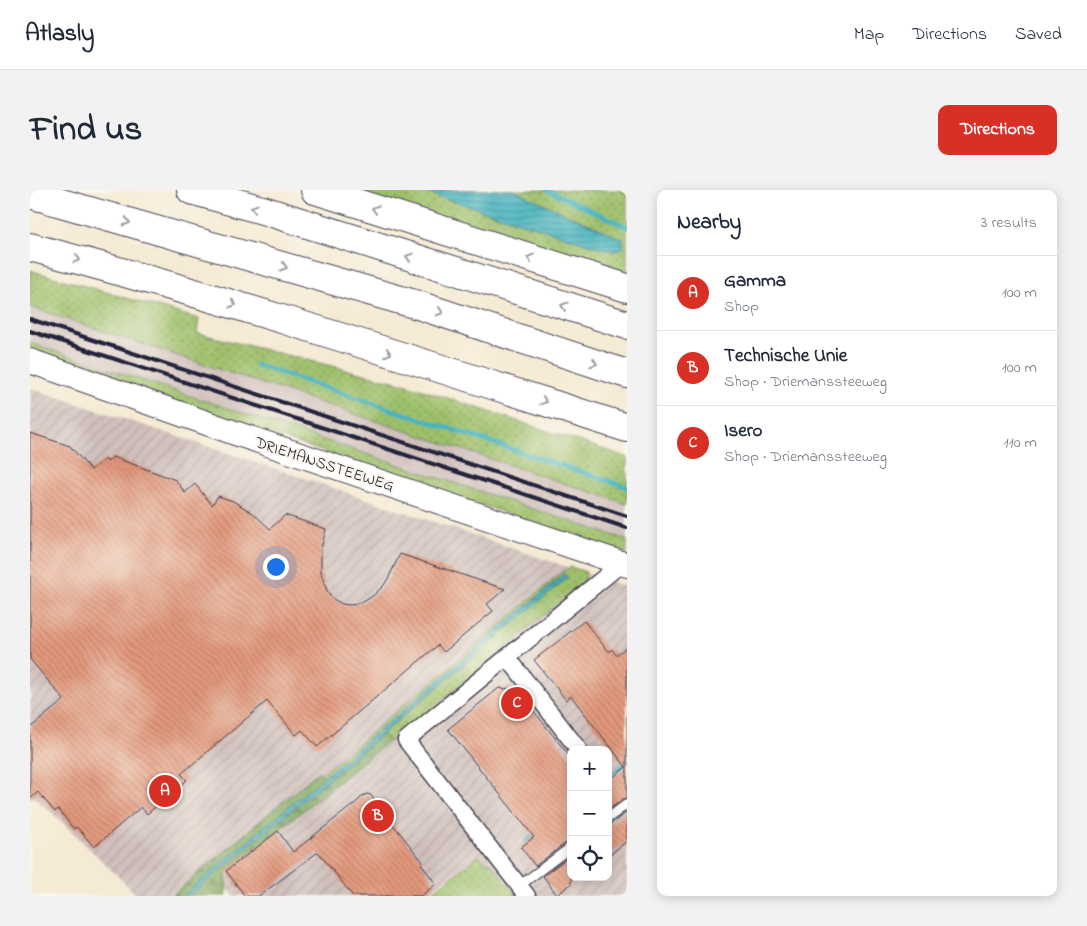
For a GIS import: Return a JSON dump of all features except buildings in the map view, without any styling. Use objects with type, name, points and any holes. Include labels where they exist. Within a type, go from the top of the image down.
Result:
[{"type":"highway","points":[[191,190],[266,211],[627,326]]},
{"type":"highway","points":[[315,190],[627,288]]},
{"type":"highway","points":[[30,194],[418,305],[627,374]]},
{"type":"highway","points":[[30,247],[243,307],[627,428]]},
{"type":"main road","name":"DRIEMANSSTEEWEG","points":[[30,362],[624,564]]},
{"type":"street","name":"DRIEMANSSTEEWEG","points":[[523,891],[406,740],[624,564]]},
{"type":"street","points":[[508,658],[576,746]]},
{"type":"lane","points":[[612,815],[627,804]]},
{"type":"lane","name":"DRIEMANSSTEEWEG","points":[[523,891],[567,851]]},
{"type":"shaded area","points":[[30,307],[627,504],[627,540],[30,343]]},
{"type":"shaded area","points":[[30,388],[627,587],[627,896],[517,896],[491,863],[485,862],[479,854],[424,896],[234,896],[208,864],[170,896],[138,896],[60,820],[30,794]]},
{"type":"green space","points":[[338,190],[620,190],[627,193],[627,277]]},
{"type":"green space","points":[[30,270],[199,319],[197,333],[405,384],[627,457],[627,504],[30,307]]},
{"type":"green space","points":[[30,343],[627,540],[627,554],[30,353]]},
{"type":"green space","points":[[571,567],[586,572],[584,582],[394,740],[389,741],[382,734],[567,578],[564,574],[324,777],[322,774],[561,573]]},
{"type":"green space","points":[[382,734],[389,741],[226,871],[227,896],[189,896]]},
{"type":"green space","points":[[319,771],[324,777],[183,896],[171,896]]},
{"type":"green space","points":[[479,855],[485,862],[491,863],[517,896],[427,896]]},
{"type":"water","points":[[418,190],[513,190],[623,239],[623,248],[615,251],[604,249]]},
{"type":"water","points":[[565,574],[567,578],[189,896],[183,896]]},
{"type":"waterway","points":[[547,190],[627,227]]},
{"type":"waterway","points":[[256,365],[627,487]]},
{"type":"waterway","points":[[612,774],[627,762]]},
{"type":"waterway","points":[[527,841],[537,833]]},
{"type":"railway","points":[[30,319],[627,516]]},
{"type":"railway","points":[[30,331],[627,528]]},
{"type":"place","name":"Isero","points":[[517,703]]},
{"type":"place","name":"Gamma","points":[[165,791]]},
{"type":"place","name":"Technische Unie","points":[[378,816]]}]
